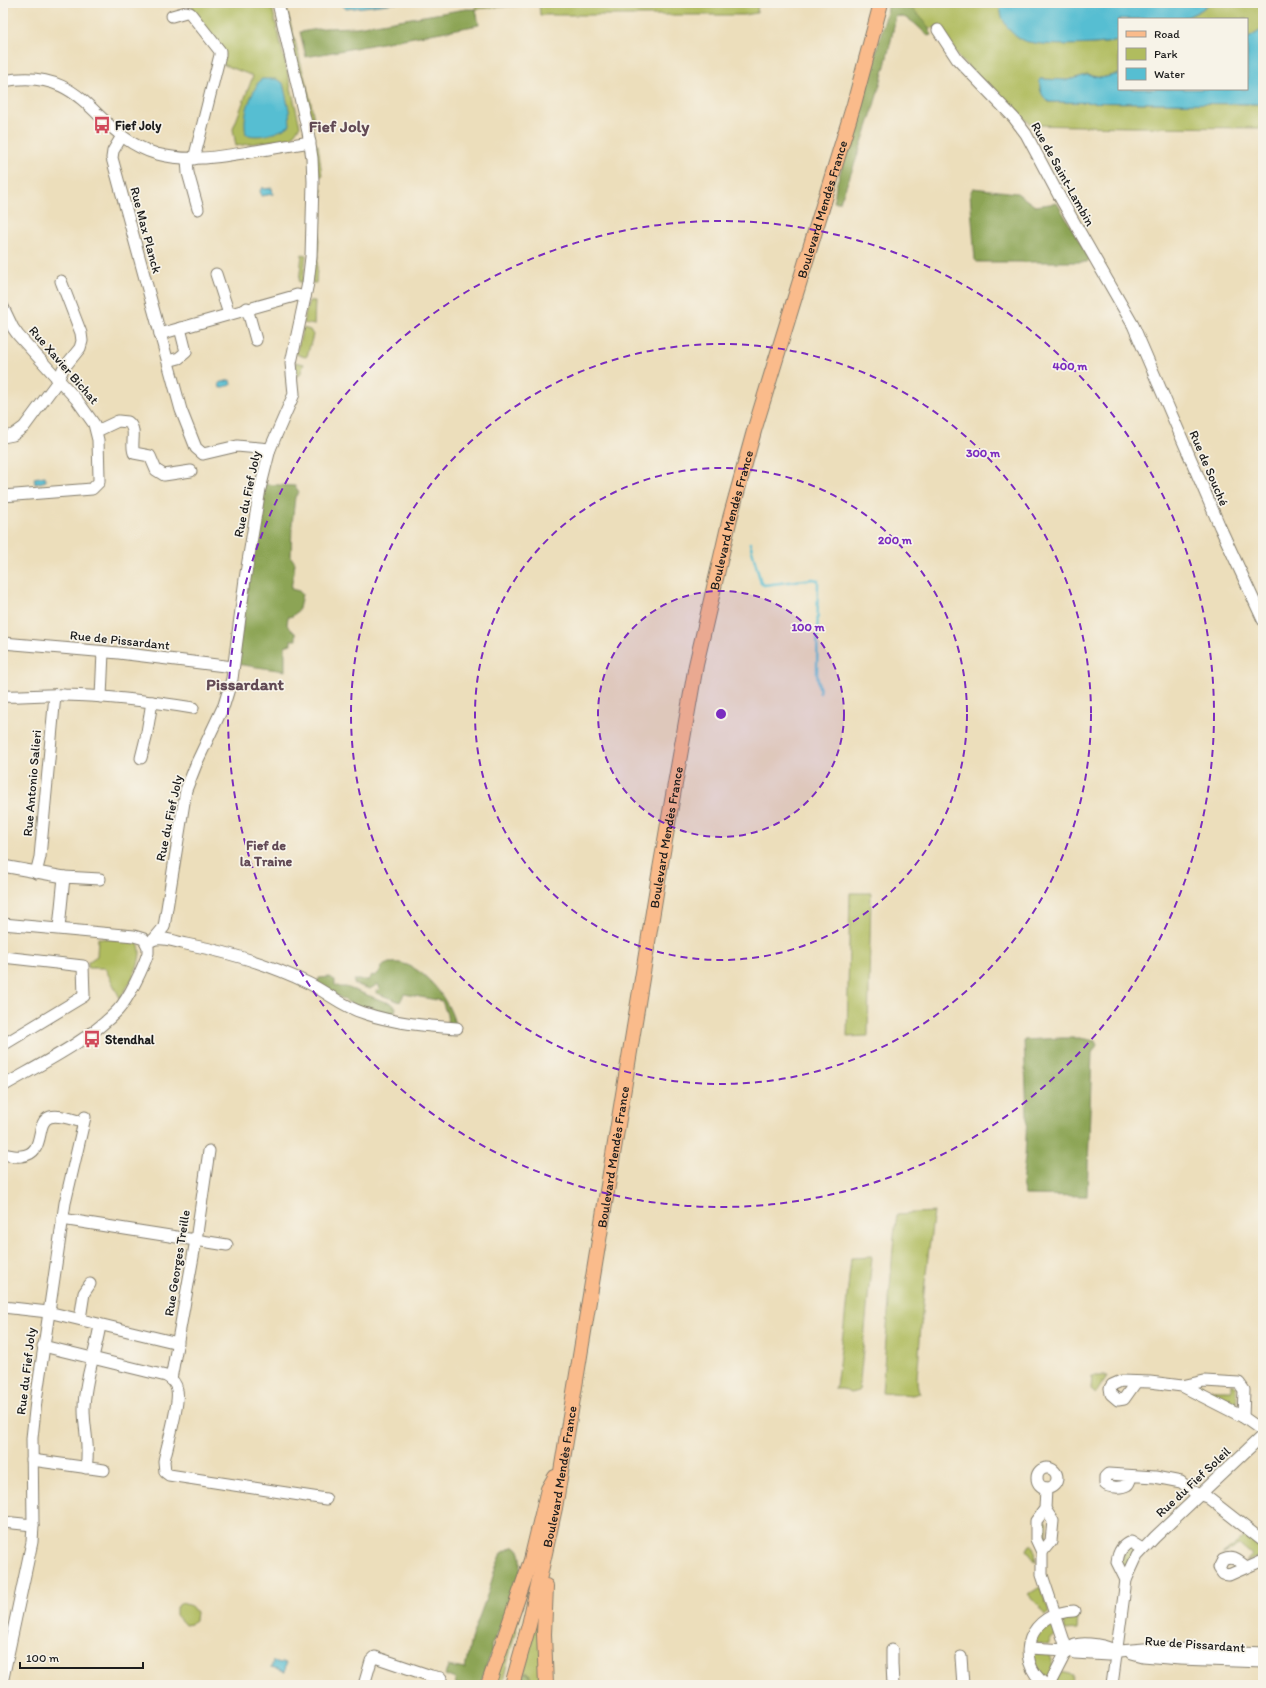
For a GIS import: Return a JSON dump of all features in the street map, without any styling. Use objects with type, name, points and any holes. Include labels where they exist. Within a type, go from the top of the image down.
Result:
[{"type":"main road","name":"Boulevard Mendès France","points":[[507,1685],[536,1570],[555,1477],[662,821],[691,664],[725,516],[746,435],[830,162],[875,3]]},
{"type":"main road","name":"Boulevard Mendès France","points":[[512,1685],[529,1625],[554,1508],[660,869],[696,665],[730,518],[754,431],[854,104],[880,3]]},
{"type":"main road","points":[[488,1685],[530,1560],[548,1489],[555,1477]]},
{"type":"main road","points":[[546,1685],[544,1598],[547,1566],[558,1512],[554,1508]]},
{"type":"street","name":"Rue du Fief Joly","points":[[3,1086],[90,1034],[110,1018],[126,999],[146,958],[151,940],[164,927],[186,790],[196,762],[224,705],[231,684],[260,489],[270,449],[294,394],[292,363],[311,257],[313,182],[310,142],[278,3]]},
{"type":"street","points":[[172,16],[186,12],[190,13],[220,51],[190,159],[188,172],[198,209]]},
{"type":"street","name":"Rue de Saint-Lambin","points":[[938,30],[957,59],[1014,118],[1026,134],[1058,194],[1133,326]]},
{"type":"street","points":[[3,81],[28,77],[45,80],[62,86],[81,98],[122,136],[156,154],[190,159],[205,159],[310,142]]},
{"type":"street","name":"Rue Max Planck","points":[[122,136],[113,151],[112,158],[182,410],[198,451],[203,454],[207,454],[237,446],[270,449]]},
{"type":"street","points":[[216,274],[229,314]]},
{"type":"street","points":[[3,437],[19,432],[24,427],[80,348],[82,342],[81,333],[61,281]]},
{"type":"street","points":[[160,334],[247,308],[297,296],[305,297]]},
{"type":"street","name":"Rue Xavier Bichat","points":[[3,307],[8,330],[77,400],[88,414],[96,431],[99,482],[92,489],[3,496]]},
{"type":"street","points":[[247,308],[256,340]]},
{"type":"street","name":"Rue de Souché","points":[[1133,326],[1220,527],[1263,620]]},
{"type":"street","points":[[168,361],[180,358],[186,352],[180,328]]},
{"type":"street","points":[[96,431],[117,422],[128,422],[133,428],[132,448],[134,453],[150,456],[156,470],[164,475],[191,471]]},
{"type":"street","name":"Rue de Pissardant","points":[[3,643],[103,652],[233,667]]},
{"type":"street","points":[[100,697],[103,652]]},
{"type":"street","points":[[3,696],[55,695],[100,697],[193,708]]},
{"type":"street","name":"Rue Antonio Salieri","points":[[36,873],[40,857],[55,695]]},
{"type":"street","points":[[141,758],[152,702]]},
{"type":"street","points":[[3,866],[64,877],[100,879]]},
{"type":"street","points":[[59,928],[64,877]]},
{"type":"street","points":[[3,924],[134,936],[144,939],[208,948],[259,962],[309,983],[362,1013],[384,1019],[457,1028]]},
{"type":"street","points":[[3,957],[83,966],[84,996],[3,1045]]},
{"type":"street","name":"Rue du Fief Joly","points":[[3,1154],[20,1156],[32,1152],[38,1142],[42,1124],[47,1118],[55,1116],[84,1120],[62,1219],[48,1312],[32,1438],[33,1525],[21,1596],[3,1678]]},
{"type":"street","name":"Rue Georges Treille","points":[[171,1379],[196,1240],[209,1151]]},
{"type":"street","points":[[62,1219],[227,1245]]},
{"type":"street","points":[[80,1320],[84,1293],[90,1284]]},
{"type":"street","points":[[3,1307],[48,1312],[178,1343]]},
{"type":"street","points":[[86,1468],[88,1449],[84,1410],[86,1392],[100,1324]]},
{"type":"street","points":[[44,1346],[166,1376],[175,1383],[178,1394],[164,1461],[165,1472],[169,1475],[326,1499]]},
{"type":"street","points":[[1136,1382],[1182,1386],[1204,1381],[1239,1383],[1244,1390],[1243,1417]]},
{"type":"street","points":[[1182,1386],[1243,1417],[1263,1431]]},
{"type":"street","name":"Rue du Fief Soleil","points":[[1112,1685],[1121,1651],[1126,1580],[1133,1563],[1142,1549],[1263,1435]]},
{"type":"street","points":[[32,1460],[104,1470]]},
{"type":"street","points":[[1131,1476],[1156,1477],[1174,1480],[1186,1485],[1195,1493],[1200,1494],[1218,1505],[1263,1541]]},
{"type":"street","points":[[1046,1488],[1045,1509],[1036,1521],[1036,1540],[1042,1552],[1042,1576],[1067,1650],[1050,1685]]},
{"type":"street","points":[[1042,1552],[1051,1541],[1053,1521],[1045,1509]]},
{"type":"street","points":[[3,1522],[33,1525]]},
{"type":"street","points":[[1126,1580],[1117,1562],[1121,1549],[1125,1544],[1131,1542],[1142,1549]]},
{"type":"street","points":[[1246,1567],[1263,1560]]},
{"type":"street","points":[[1046,1685],[1041,1681],[1033,1669],[1028,1656],[1032,1635],[1039,1624],[1055,1614],[1074,1611]]},
{"type":"street","points":[[1029,1648],[1067,1650],[1075,1653],[1108,1655],[1121,1651]]},
{"type":"street","name":"Rue de Pissardant","points":[[1121,1651],[1156,1648],[1263,1653]]},
{"type":"street","points":[[892,1650],[894,1685]]},
{"type":"street","name":"Rue de Pissardant","points":[[1121,1651],[1143,1656],[1263,1662]]},
{"type":"street","points":[[960,1656],[963,1685]]},
{"type":"street","points":[[364,1685],[371,1661],[375,1657],[431,1676],[442,1678]]},
{"type":"green space","points":[[191,3],[271,3],[300,126],[291,138],[236,146],[233,129],[253,76],[222,64],[194,14]]},
{"type":"green space","points":[[282,3],[285,3],[311,103],[315,126],[310,127]]},
{"type":"green space","points":[[475,3],[758,3],[757,13],[744,15],[540,15],[539,4],[476,9]]},
{"type":"green space","points":[[888,3],[905,3],[924,21],[930,30],[931,35],[928,36],[910,20],[901,16],[896,16],[886,64],[865,134],[840,202],[834,202],[836,186],[865,93],[888,8]]},
{"type":"green space","points":[[905,3],[1000,3],[1022,40],[1070,44],[1095,44],[1118,41],[1118,74],[1101,78],[1087,75],[1068,80],[1040,79],[1049,102],[1263,104],[1263,128],[1032,125],[998,96],[960,59],[940,28],[929,28]]},
{"type":"green space","points":[[1210,3],[1263,3],[1263,29],[1248,38],[1248,18],[1185,18],[1201,10]]},
{"type":"green space","points":[[466,9],[476,9],[479,25],[306,57],[300,32],[325,28],[357,27]]},
{"type":"green space","points":[[318,145],[322,176],[317,176],[314,146]]},
{"type":"green space","points":[[973,188],[1017,193],[1035,206],[1057,203],[1090,259],[1087,262],[977,262],[975,260],[970,193]]},
{"type":"green space","points":[[316,189],[322,189],[316,283],[312,283]]},
{"type":"green space","points":[[302,254],[306,255],[303,282],[299,282]]},
{"type":"green space","points":[[309,301],[315,301],[314,325],[303,323]]},
{"type":"green space","points":[[303,328],[310,330],[313,335],[307,356],[305,357],[296,354]]},
{"type":"green space","points":[[295,362],[304,364],[300,375],[297,377]]},
{"type":"green space","points":[[263,484],[295,486],[299,492],[295,497],[292,524],[291,557],[295,563],[291,589],[299,591],[302,594],[299,609],[293,616],[288,617],[287,625],[296,634],[296,640],[291,640],[291,644],[285,646],[285,671],[236,664]]},
{"type":"green space","points":[[850,893],[871,893],[868,1036],[847,1037]]},
{"type":"green space","points":[[98,938],[133,941],[139,945],[140,951],[138,965],[120,998],[105,968],[88,968],[88,962],[97,956]]},
{"type":"green space","points":[[389,963],[400,963],[413,967],[429,980],[437,988],[449,1007],[455,1025],[448,1024],[447,1015],[442,1001],[404,994],[400,1002],[376,993],[376,991],[380,989],[378,984],[370,989],[354,984],[354,980],[368,980],[372,975],[375,976],[381,970],[382,966]]},
{"type":"green space","points":[[329,977],[335,980],[335,985],[346,987],[391,1003],[396,1007],[394,1017],[360,1009],[317,984],[319,978]]},
{"type":"green space","points":[[1080,1038],[1095,1041],[1097,1045],[1092,1053],[1087,1196],[1025,1195],[1022,1184],[1027,1115],[1024,1040]]},
{"type":"green space","points":[[934,1212],[925,1283],[917,1374],[917,1384],[920,1393],[912,1395],[882,1392],[894,1235],[897,1214]]},
{"type":"green space","points":[[872,1257],[859,1391],[850,1393],[843,1389],[834,1389],[836,1386],[844,1326],[851,1258]]},
{"type":"green space","points":[[1092,1376],[1107,1376],[1096,1393],[1091,1389]]},
{"type":"green space","points":[[1202,1383],[1203,1390],[1232,1390],[1232,1384],[1237,1387],[1237,1406],[1235,1408],[1200,1392],[1197,1387]]},
{"type":"green space","points":[[1042,1521],[1046,1521],[1046,1542],[1041,1542]]},
{"type":"green space","points":[[1246,1536],[1261,1548],[1263,1552],[1261,1556],[1245,1562],[1252,1555],[1239,1544],[1222,1554]]},
{"type":"green space","points":[[1032,1544],[1035,1550],[1036,1562],[1027,1551],[1029,1546]]},
{"type":"green space","points":[[512,1547],[516,1547],[520,1555],[521,1566],[518,1580],[508,1611],[491,1646],[492,1651],[480,1685],[456,1685],[455,1679],[445,1675],[448,1666],[465,1669],[471,1639],[495,1569],[502,1553]]},
{"type":"green space","points":[[1130,1547],[1135,1550],[1125,1568],[1120,1562],[1127,1548]]},
{"type":"green space","points":[[1040,1587],[1050,1613],[1045,1615],[1039,1607],[1040,1606],[1029,1594]]},
{"type":"green space","points":[[526,1588],[502,1685],[492,1685]]},
{"type":"green space","points":[[541,1602],[542,1685],[535,1685],[529,1674],[524,1672]]},
{"type":"green space","points":[[182,1603],[191,1606],[196,1612],[195,1620],[191,1624],[185,1625],[176,1615],[176,1607]]},
{"type":"green space","points":[[1060,1615],[1078,1615],[1077,1629],[1065,1630]]},
{"type":"green space","points":[[1053,1618],[1059,1632],[1051,1639],[1048,1645],[1034,1642],[1035,1637]]},
{"type":"green space","points":[[1032,1652],[1048,1652],[1052,1664],[1056,1669],[1047,1682],[1040,1675]]},
{"type":"green space","points":[[524,1672],[529,1674],[535,1685],[520,1685]]},
{"type":"green space","points":[[1061,1672],[1073,1675],[1072,1685],[1054,1685]]},
{"type":"water","points":[[340,3],[397,3],[346,9]]},
{"type":"water","points":[[1000,3],[1210,3],[1201,10],[1185,18],[1118,18],[1118,41],[1098,44],[1068,45],[1039,44],[1020,39],[1011,32],[1005,24],[1000,9]]},
{"type":"water","points":[[1263,29],[1263,104],[1049,102],[1042,95],[1040,89],[1040,79],[1068,80],[1087,75],[1101,78],[1118,74],[1118,90],[1248,90],[1248,38]]},
{"type":"water","points":[[262,79],[276,79],[283,83],[289,110],[290,125],[286,128],[268,134],[256,136],[246,134],[245,120],[253,94],[259,81]]},
{"type":"water","points":[[263,187],[264,189],[272,188],[273,194],[261,196],[260,190]]},
{"type":"water","points":[[230,380],[231,385],[220,388],[219,383]]},
{"type":"water","points":[[45,476],[46,481],[35,484],[34,478]]},
{"type":"water","points":[[273,1661],[286,1663],[285,1672],[271,1668]]},
{"type":"waterway","points":[[750,543],[761,583],[764,585],[813,579],[818,580],[817,674],[820,693]]},
{"type":"place","name":"Fief Joly","points":[[102,125]]},
{"type":"place","name":"Stendhal","points":[[92,1039]]},
{"type":"district","name":"Fief Joly","points":[[339,126]]},
{"type":"district","name":"Pissardant","points":[[245,684]]},
{"type":"district","name":"Fief de la Traine","points":[[266,854]]}]
